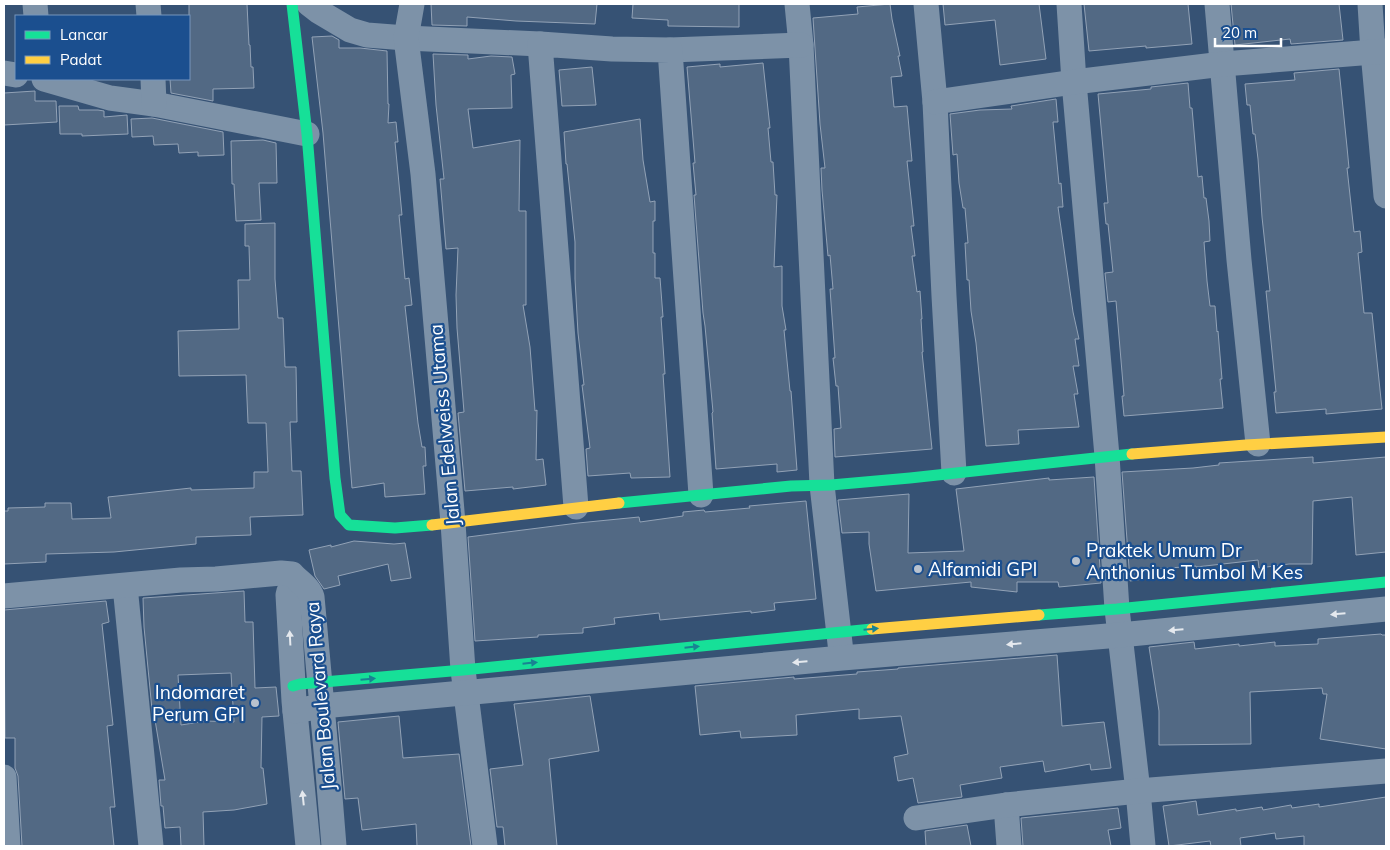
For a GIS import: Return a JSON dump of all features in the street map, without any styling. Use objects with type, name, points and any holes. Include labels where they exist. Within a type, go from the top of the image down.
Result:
[{"type":"street","points":[[292,4],[306,134],[335,478],[340,515],[349,525],[394,528],[701,495],[954,473],[1107,456],[1258,444],[1386,437]]},
{"type":"street","points":[[309,4],[318,12],[350,30],[367,35],[612,49],[670,50],[801,45]]},
{"type":"street","name":"Jalan Edelweiss Utama","points":[[412,4],[406,38],[423,174],[465,682],[484,846]]},
{"type":"street","points":[[797,4],[801,45],[822,485],[842,658]]},
{"type":"street","points":[[926,4],[935,102],[954,473]]},
{"type":"street","points":[[1069,4],[1074,82],[1107,456],[1117,609],[1143,846]]},
{"type":"street","points":[[1217,4],[1258,444]]},
{"type":"street","points":[[1370,4],[1380,52],[1386,196]]},
{"type":"street","points":[[540,44],[576,508]]},
{"type":"street","points":[[670,50],[701,495]]},
{"type":"street","points":[[935,102],[1074,82],[1223,64],[1380,52]]},
{"type":"street","points":[[46,80],[110,98],[154,104],[306,134]]},
{"type":"street","points":[[153,80],[154,104]]},
{"type":"street","points":[[4,596],[281,572],[292,574],[298,581]]},
{"type":"street","name":"Jalan Boulevard Raya","points":[[308,846],[293,686],[288,595],[289,591],[298,581],[310,590],[312,596],[334,846]]},
{"type":"street","points":[[465,682],[839,632],[1117,609],[1386,582]]},
{"type":"street","points":[[125,586],[151,846]]},
{"type":"street","points":[[295,711],[321,695],[465,682],[842,658],[1120,635],[1386,609]]},
{"type":"street","points":[[293,686],[300,684],[321,695]]},
{"type":"street","points":[[916,818],[1006,805],[1138,791],[1386,771]]},
{"type":"street","points":[[4,777],[8,846]]},
{"type":"street","points":[[1006,805],[1009,846]]},
{"type":"building","points":[[189,4],[247,4],[254,88],[213,89],[213,101],[171,93],[170,80],[190,80]]},
{"type":"building","points":[[431,4],[597,4],[595,24],[467,17],[467,26],[432,25]]},
{"type":"building","points":[[633,4],[739,4],[739,27],[668,26],[668,20],[632,18]]},
{"type":"building","points":[[890,4],[902,76],[891,77],[894,107],[907,106],[912,161],[907,161],[914,226],[911,226],[915,256],[912,256],[917,292],[920,291],[922,352],[932,449],[835,457],[834,429],[841,428],[838,386],[836,386],[833,358],[835,358],[830,289],[833,289],[822,190],[821,168],[825,168],[813,18],[858,14],[857,7]]},
{"type":"building","points":[[943,4],[1039,4],[1046,59],[1000,65],[995,20],[945,25]]},
{"type":"building","points":[[1084,4],[1188,4],[1192,44],[1089,51]]},
{"type":"building","points":[[1231,4],[1339,4],[1343,40],[1291,44],[1290,39],[1235,45]]},
{"type":"building","points":[[332,36],[339,40],[339,48],[387,51],[388,123],[396,122],[398,142],[395,142],[402,215],[399,215],[405,279],[409,278],[412,305],[405,306],[418,423],[422,447],[425,447],[426,466],[423,466],[425,494],[385,497],[384,483],[352,488],[323,133],[312,37]]},
{"type":"building","points":[[433,54],[468,55],[468,59],[491,56],[512,57],[515,74],[511,75],[512,108],[468,109],[473,148],[520,140],[519,211],[526,211],[526,305],[523,305],[530,347],[535,411],[537,410],[536,460],[543,459],[546,485],[513,489],[513,487],[465,491],[458,413],[464,412],[457,328],[458,248],[446,249],[440,179],[444,179]]},
{"type":"building","points":[[763,63],[770,128],[768,128],[771,162],[773,162],[775,195],[777,195],[774,267],[782,266],[782,306],[786,330],[784,330],[797,470],[777,472],[777,464],[716,469],[713,412],[694,195],[696,195],[693,163],[695,163],[687,67],[720,64],[720,67]]},
{"type":"building","points":[[592,67],[596,105],[562,106],[559,70]]},
{"type":"building","points":[[1339,69],[1354,232],[1360,231],[1362,252],[1358,253],[1364,313],[1372,313],[1382,409],[1326,414],[1326,409],[1276,413],[1274,392],[1276,392],[1266,291],[1270,291],[1258,159],[1250,105],[1247,105],[1245,84],[1295,80],[1294,73]]},
{"type":"building","points":[[1188,83],[1198,177],[1202,176],[1209,221],[1210,241],[1204,242],[1210,306],[1215,306],[1218,331],[1223,408],[1124,416],[1116,301],[1108,302],[1105,273],[1113,272],[1104,203],[1108,203],[1098,94]]},
{"type":"building","points":[[35,91],[35,101],[56,101],[57,122],[4,125],[4,93]]},
{"type":"building","points":[[1056,99],[1058,122],[1053,122],[1063,207],[1058,207],[1073,312],[1079,339],[1075,339],[1079,366],[1073,366],[1078,394],[1074,394],[1079,427],[1018,430],[1019,444],[986,446],[969,280],[967,280],[965,243],[968,243],[965,208],[963,208],[959,183],[957,154],[953,155],[950,114],[980,110],[1012,109],[1011,106]]},
{"type":"building","points":[[59,106],[78,106],[79,110],[104,111],[104,117],[127,115],[128,134],[82,136],[82,134],[60,134]]},
{"type":"building","points":[[152,118],[223,132],[224,155],[198,156],[198,152],[179,153],[178,144],[154,145],[153,136],[132,137],[131,119]]},
{"type":"building","points":[[640,119],[643,160],[650,202],[655,201],[653,253],[655,253],[655,278],[660,278],[663,317],[661,317],[665,374],[663,374],[670,477],[631,478],[630,473],[588,476],[586,449],[590,448],[582,385],[584,385],[578,333],[575,242],[564,132]]},
{"type":"building","points":[[263,140],[276,143],[277,183],[259,183],[261,220],[236,221],[234,184],[232,184],[231,141]]},
{"type":"building","points":[[275,223],[275,279],[278,318],[283,318],[285,367],[296,367],[297,422],[290,422],[292,471],[301,471],[303,515],[250,517],[251,535],[196,537],[196,544],[114,552],[46,554],[46,562],[4,564],[4,511],[8,511],[8,508],[45,507],[45,503],[71,503],[72,519],[111,518],[108,497],[191,488],[191,490],[254,488],[254,472],[268,472],[266,423],[248,423],[246,375],[179,376],[178,331],[239,329],[238,280],[250,280],[249,246],[245,246],[245,224]]},
{"type":"building","points":[[1313,457],[1313,463],[1386,457],[1386,552],[1356,555],[1352,497],[1313,501],[1312,564],[1289,564],[1259,568],[1258,560],[1196,567],[1142,570],[1143,579],[1130,581],[1122,472],[1193,468],[1219,465],[1219,463]]},
{"type":"building","points":[[1094,477],[1101,583],[1059,587],[1058,582],[1017,582],[1017,592],[971,587],[971,582],[876,591],[869,532],[842,533],[838,500],[909,494],[908,553],[964,551],[956,489],[1049,478],[1049,480]]},
{"type":"building","points":[[806,501],[816,599],[774,603],[775,610],[751,613],[751,611],[660,620],[659,613],[614,618],[615,624],[583,628],[583,633],[475,641],[468,537],[639,517],[640,522],[683,516],[683,512],[750,508],[749,506]]},
{"type":"building","points":[[354,541],[405,543],[411,578],[391,581],[388,564],[338,576],[340,585],[324,589],[315,576],[309,550]]},
{"type":"building","points":[[244,591],[245,622],[253,622],[255,688],[276,687],[279,716],[262,717],[261,768],[263,768],[267,804],[234,810],[203,812],[204,846],[181,846],[180,827],[165,828],[159,780],[165,780],[155,720],[153,720],[143,598]],"holes":[[[231,673],[234,722],[206,721],[181,725],[178,675]]]},
{"type":"building","points":[[106,601],[109,622],[102,624],[113,725],[107,726],[115,807],[110,807],[114,846],[22,846],[18,776],[15,768],[15,738],[5,738],[4,610]]},
{"type":"building","points":[[1386,635],[1386,749],[1320,739],[1327,694],[1323,694],[1322,688],[1250,692],[1251,744],[1159,745],[1159,711],[1149,647],[1194,642],[1195,649],[1275,642],[1275,646],[1318,644],[1318,639]]},
{"type":"building","points":[[1057,655],[1062,726],[1104,722],[1111,768],[1091,770],[1090,764],[1045,772],[1043,761],[1000,767],[1002,778],[960,785],[962,797],[918,803],[913,778],[898,781],[894,757],[908,754],[901,716],[859,719],[859,709],[796,715],[797,735],[741,738],[740,731],[700,735],[695,686],[794,677],[794,679],[857,674],[857,672],[898,668]]},
{"type":"building","points":[[590,696],[599,751],[549,759],[557,846],[505,846],[503,827],[497,827],[490,769],[523,765],[514,704]]},
{"type":"building","points":[[399,716],[403,758],[459,754],[471,846],[417,846],[416,824],[362,830],[358,798],[345,799],[338,722]]},
{"type":"building","points":[[1386,797],[1386,846],[1304,846],[1304,836],[1276,839],[1275,833],[1240,838],[1241,846],[1211,846],[1210,841],[1169,846],[1163,806],[1196,801],[1198,815],[1262,807],[1263,810],[1291,805],[1292,808],[1319,804],[1319,807]]},
{"type":"building","points":[[1118,808],[1121,828],[1108,830],[1111,846],[1023,846],[1021,818]]},
{"type":"building","points":[[967,825],[971,846],[926,846],[925,831]]},
{"type":"traffic: fast","points":[[292,4],[307,134],[335,478],[340,515],[349,525],[395,528],[432,525]]},
{"type":"traffic: fast","points":[[619,503],[791,486],[831,485],[910,478],[1132,454]]},
{"type":"traffic: fast","points":[[1039,615],[1386,582]]},
{"type":"traffic: fast","points":[[293,686],[872,629]]},
{"type":"traffic: slow","points":[[1132,454],[1386,437]]},
{"type":"traffic: slow","points":[[432,525],[619,503]]},
{"type":"traffic: slow","points":[[872,629],[1039,615]]},
{"type":"place","name":"Praktek Umum Dr Anthonius Tumbol M Kes","points":[[1076,561]]},
{"type":"place","name":"Alfamidi GPI","points":[[918,569]]},
{"type":"place","name":"Indomaret Perum GPI","points":[[255,703]]}]
